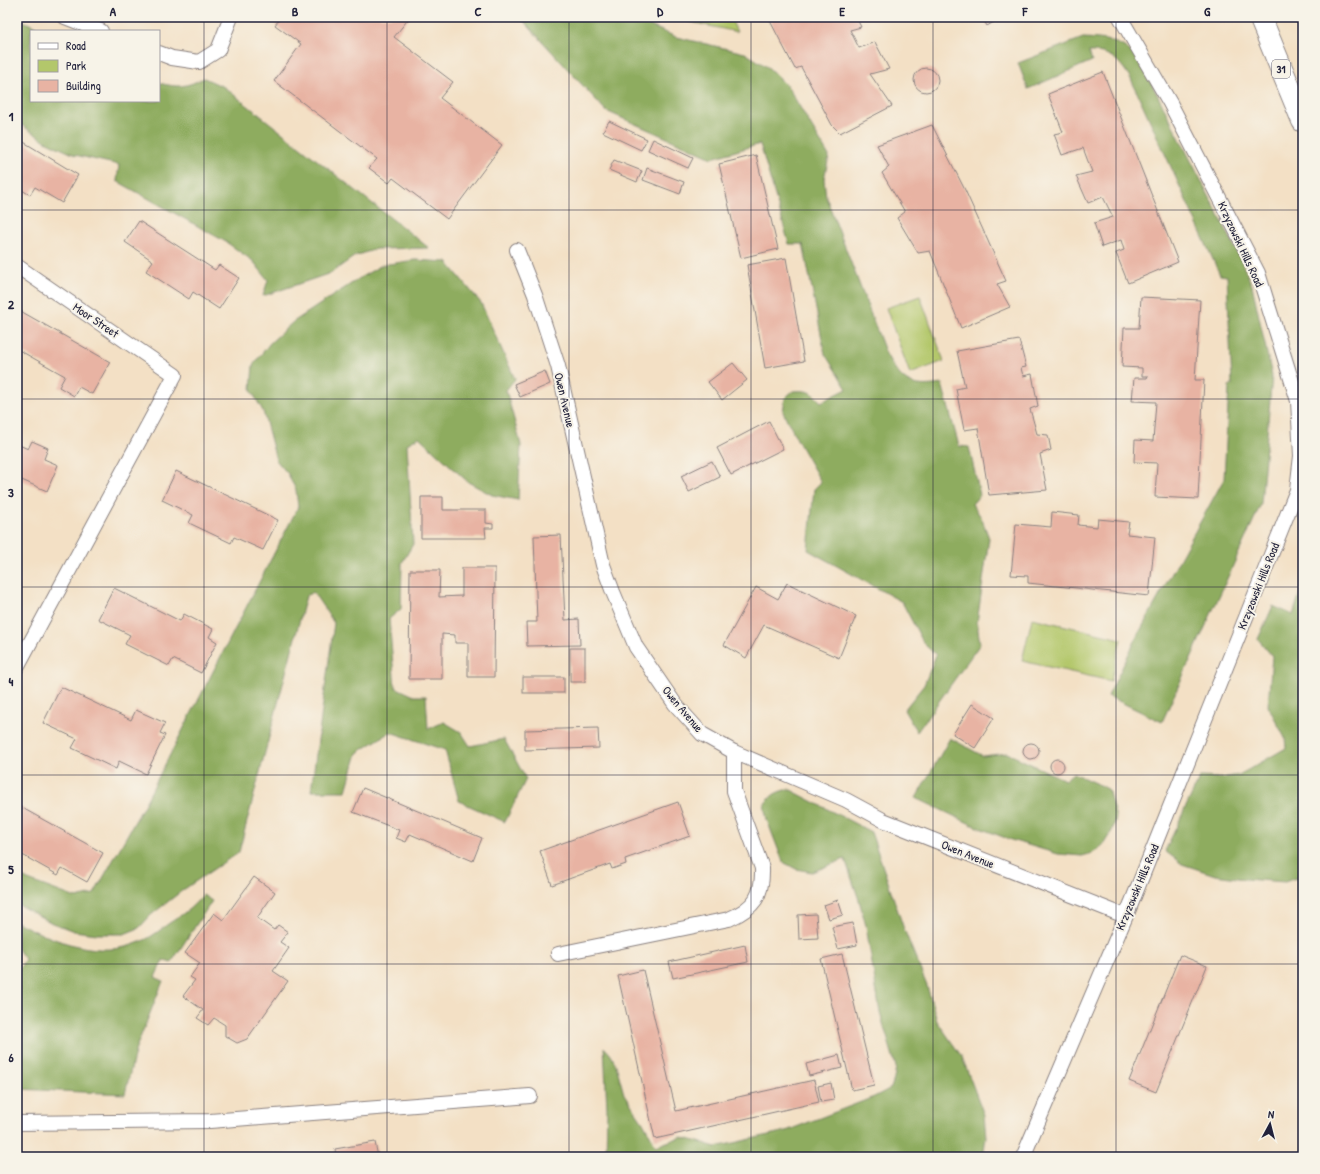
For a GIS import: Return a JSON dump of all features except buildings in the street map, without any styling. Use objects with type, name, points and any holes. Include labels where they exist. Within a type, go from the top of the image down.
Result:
[{"type":"main road","name":"31","points":[[1260,17],[1303,121]]},
{"type":"lane","points":[[65,17],[98,30]]},
{"type":"lane","name":"Krzyzowski Hills Road","points":[[1023,1157],[1134,897],[1297,490],[1301,456],[1298,401],[1258,273],[1170,103],[1120,17]]},
{"type":"lane","points":[[160,53],[172,58],[199,62],[218,50],[226,21]]},
{"type":"lane","name":"Owen Avenue","points":[[517,250],[535,295],[558,366],[603,564],[612,592],[636,647],[676,704],[702,734],[734,752],[846,800],[883,820],[1125,916]]},
{"type":"lane","name":"Moor Street","points":[[17,266],[175,374],[17,667]]},
{"type":"lane","points":[[558,954],[729,919],[750,908],[756,901],[763,878],[762,868],[734,791],[734,752]]},
{"type":"lane","points":[[17,1123],[210,1121],[530,1096]]},
{"type":"green space","points":[[520,17],[636,17],[646,24],[676,37],[745,53],[769,68],[788,87],[829,156],[824,179],[826,197],[886,354],[897,371],[908,381],[914,384],[922,385],[942,384],[959,446],[969,447],[980,495],[972,504],[981,517],[989,538],[977,623],[980,644],[917,732],[904,710],[924,685],[936,655],[924,644],[902,602],[808,550],[814,489],[821,482],[783,412],[785,398],[793,391],[806,391],[812,393],[821,402],[847,389],[825,354],[803,244],[789,244],[760,144],[712,158],[606,111]]},
{"type":"green space","points":[[674,17],[730,17],[737,32],[682,20]]},
{"type":"green space","points":[[17,18],[42,30],[30,30],[30,102],[160,102],[160,83],[172,86],[182,86],[204,78],[224,87],[429,248],[376,249],[355,256],[331,273],[263,296],[268,280],[253,261],[226,242],[117,181],[119,165],[75,155],[47,142],[17,122]]},
{"type":"green space","points":[[1083,38],[1114,42],[1126,48],[1139,59],[1231,239],[1252,285],[1272,376],[1261,504],[1162,722],[1108,696],[1140,631],[1224,479],[1229,387],[1232,385],[1227,276],[1220,275],[1131,79],[1119,63],[1104,53],[1089,52],[1092,61],[1028,89],[1018,63]]},
{"type":"green space","points":[[415,260],[447,262],[481,303],[515,379],[506,390],[521,445],[518,500],[492,495],[468,482],[419,437],[407,444],[413,544],[402,563],[401,609],[389,619],[395,687],[414,696],[426,696],[428,729],[444,722],[461,732],[470,746],[504,739],[526,779],[505,822],[459,801],[445,750],[390,732],[357,753],[346,791],[311,791],[334,623],[313,592],[306,596],[239,852],[183,890],[151,915],[139,928],[124,934],[97,934],[74,931],[52,923],[17,904],[17,874],[28,880],[76,898],[94,894],[143,807],[298,507],[296,490],[288,474],[276,460],[263,411],[251,390],[253,365],[270,343],[293,322],[363,276],[382,265]]},
{"type":"green space","points":[[920,296],[944,361],[910,374],[886,308]]},
{"type":"green space","points":[[1303,583],[1303,875],[1285,882],[1245,879],[1215,875],[1182,864],[1165,851],[1200,777],[1221,778],[1239,775],[1286,748],[1285,738],[1268,706],[1272,656],[1258,639],[1273,606],[1293,615]]},
{"type":"green space","points":[[1032,618],[1121,639],[1111,681],[1022,661]]},
{"type":"green space","points":[[950,738],[983,756],[1007,753],[1065,780],[1073,773],[1108,789],[1116,818],[1112,831],[1103,845],[1093,853],[1082,856],[1058,854],[1011,840],[977,827],[916,798]]},
{"type":"green space","points":[[789,789],[871,832],[904,929],[927,986],[937,1021],[962,1057],[984,1115],[986,1137],[983,1157],[606,1157],[607,1109],[604,1047],[611,1055],[616,1065],[624,1094],[643,1122],[656,1146],[681,1137],[716,1147],[786,1131],[874,1097],[891,1088],[896,1067],[880,1013],[866,926],[845,859],[812,872],[796,869],[783,862],[767,820],[764,805],[769,798],[775,794]]},
{"type":"green space","points":[[203,895],[212,901],[171,963],[163,960],[155,977],[163,981],[136,1048],[125,1094],[17,1089],[17,973],[25,959],[17,948],[17,922],[46,936],[77,946],[93,949],[125,947],[140,942],[154,934],[187,911]]}]
